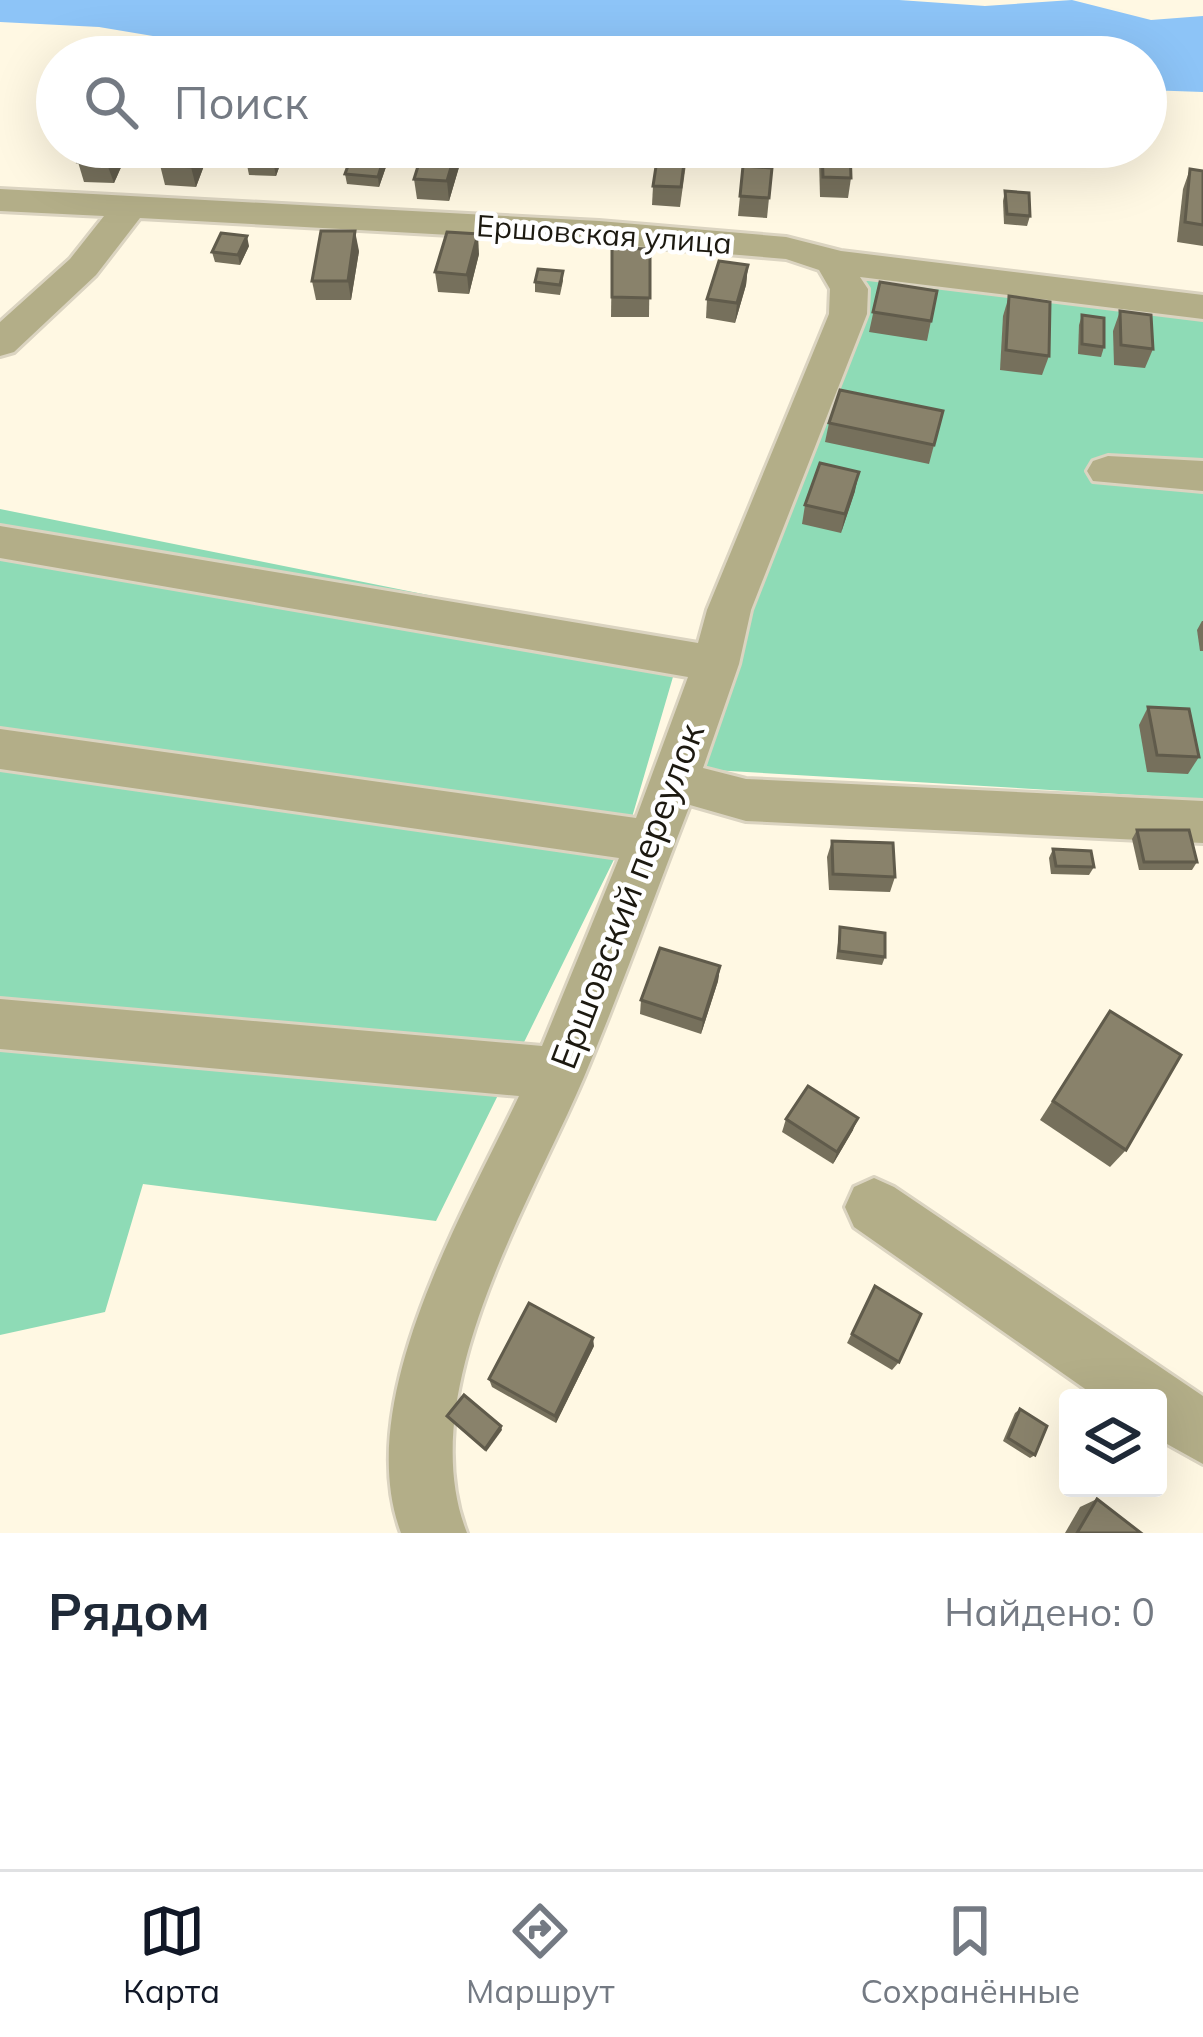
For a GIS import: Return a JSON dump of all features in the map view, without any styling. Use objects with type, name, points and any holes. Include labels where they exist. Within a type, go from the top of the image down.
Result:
[{"type":"street","name":"Ершовская улица","points":[[0,200],[599,232],[786,248],[813,252],[833,262],[1203,307]]},
{"type":"street","points":[[0,343],[82,268],[129,208]]},
{"type":"street","name":"Ершовский переулок","points":[[434,1533],[421,1498],[420,1426],[433,1359],[488,1222],[558,1072],[675,781],[716,664],[728,610],[848,314],[849,289],[833,262]]},
{"type":"street","points":[[1108,471],[1203,476]]},
{"type":"street","points":[[0,542],[716,664]]},
{"type":"street","points":[[0,749],[651,841]]},
{"type":"street","points":[[675,781],[746,800],[1203,822]]},
{"type":"street","points":[[0,1024],[175,1043],[558,1072]]},
{"type":"street","points":[[874,1207],[1139,1389]]},
{"type":"street","points":[[1167,1408],[1203,1433]]},
{"type":"green space","points":[[868,275],[1203,311],[1203,799],[695,769]]},
{"type":"green space","points":[[0,509],[682,646],[628,831],[436,1221],[143,1184],[105,1312],[0,1335]]},
{"type":"water","points":[[0,0],[899,0],[985,6],[1072,0],[1151,20],[1203,16],[1203,92],[1167,91],[1167,36],[153,36],[99,27],[0,22]]},
{"type":"building","points":[[347,168],[381,168],[378,177],[345,174]]},
{"type":"building","points":[[417,168],[451,168],[447,181],[414,179]]},
{"type":"building","points":[[656,168],[683,168],[681,187],[653,186]]},
{"type":"building","points":[[743,168],[772,168],[769,198],[740,196]]},
{"type":"building","points":[[823,168],[851,168],[851,178],[823,177]]},
{"type":"building","points":[[1190,169],[1203,171],[1203,225],[1185,222]]},
{"type":"building","points":[[1005,191],[1029,193],[1030,216],[1007,214]]},
{"type":"building","points":[[321,231],[355,231],[348,281],[312,281]]},
{"type":"building","points":[[447,232],[478,234],[467,275],[435,272]]},
{"type":"building","points":[[221,233],[247,236],[238,255],[212,252]]},
{"type":"building","points":[[612,248],[650,249],[650,298],[612,297]]},
{"type":"building","points":[[719,261],[748,265],[737,303],[707,299]]},
{"type":"building","points":[[538,269],[563,271],[560,285],[535,282]]},
{"type":"building","points":[[880,282],[937,291],[931,321],[873,312]]},
{"type":"building","points":[[1009,296],[1050,302],[1049,356],[1006,350]]},
{"type":"building","points":[[1120,311],[1151,315],[1153,349],[1121,345]]},
{"type":"building","points":[[1082,315],[1104,318],[1104,347],[1082,344]]},
{"type":"building","points":[[840,390],[943,411],[934,445],[829,423]]},
{"type":"building","points":[[820,463],[859,472],[845,514],[805,505]]},
{"type":"building","points":[[1148,707],[1189,709],[1199,757],[1157,755]]},
{"type":"building","points":[[1137,830],[1189,830],[1197,862],[1144,862]]},
{"type":"building","points":[[832,841],[893,843],[895,877],[833,874]]},
{"type":"building","points":[[1053,849],[1091,851],[1094,867],[1056,866]]},
{"type":"building","points":[[840,927],[885,933],[885,957],[839,951]]},
{"type":"building","points":[[660,948],[720,966],[703,1020],[641,1000]]},
{"type":"building","points":[[1110,1011],[1181,1055],[1126,1150],[1053,1101]]},
{"type":"building","points":[[808,1086],[858,1118],[837,1152],[786,1119]]},
{"type":"building","points":[[875,1286],[921,1314],[899,1362],[852,1334]]},
{"type":"building","points":[[529,1303],[593,1338],[555,1416],[489,1379]]},
{"type":"building","points":[[464,1395],[501,1426],[485,1449],[447,1416]]},
{"type":"building","points":[[1020,1409],[1047,1426],[1035,1455],[1008,1438]]},
{"type":"building","points":[[1097,1499],[1141,1533],[1077,1533]]}]
